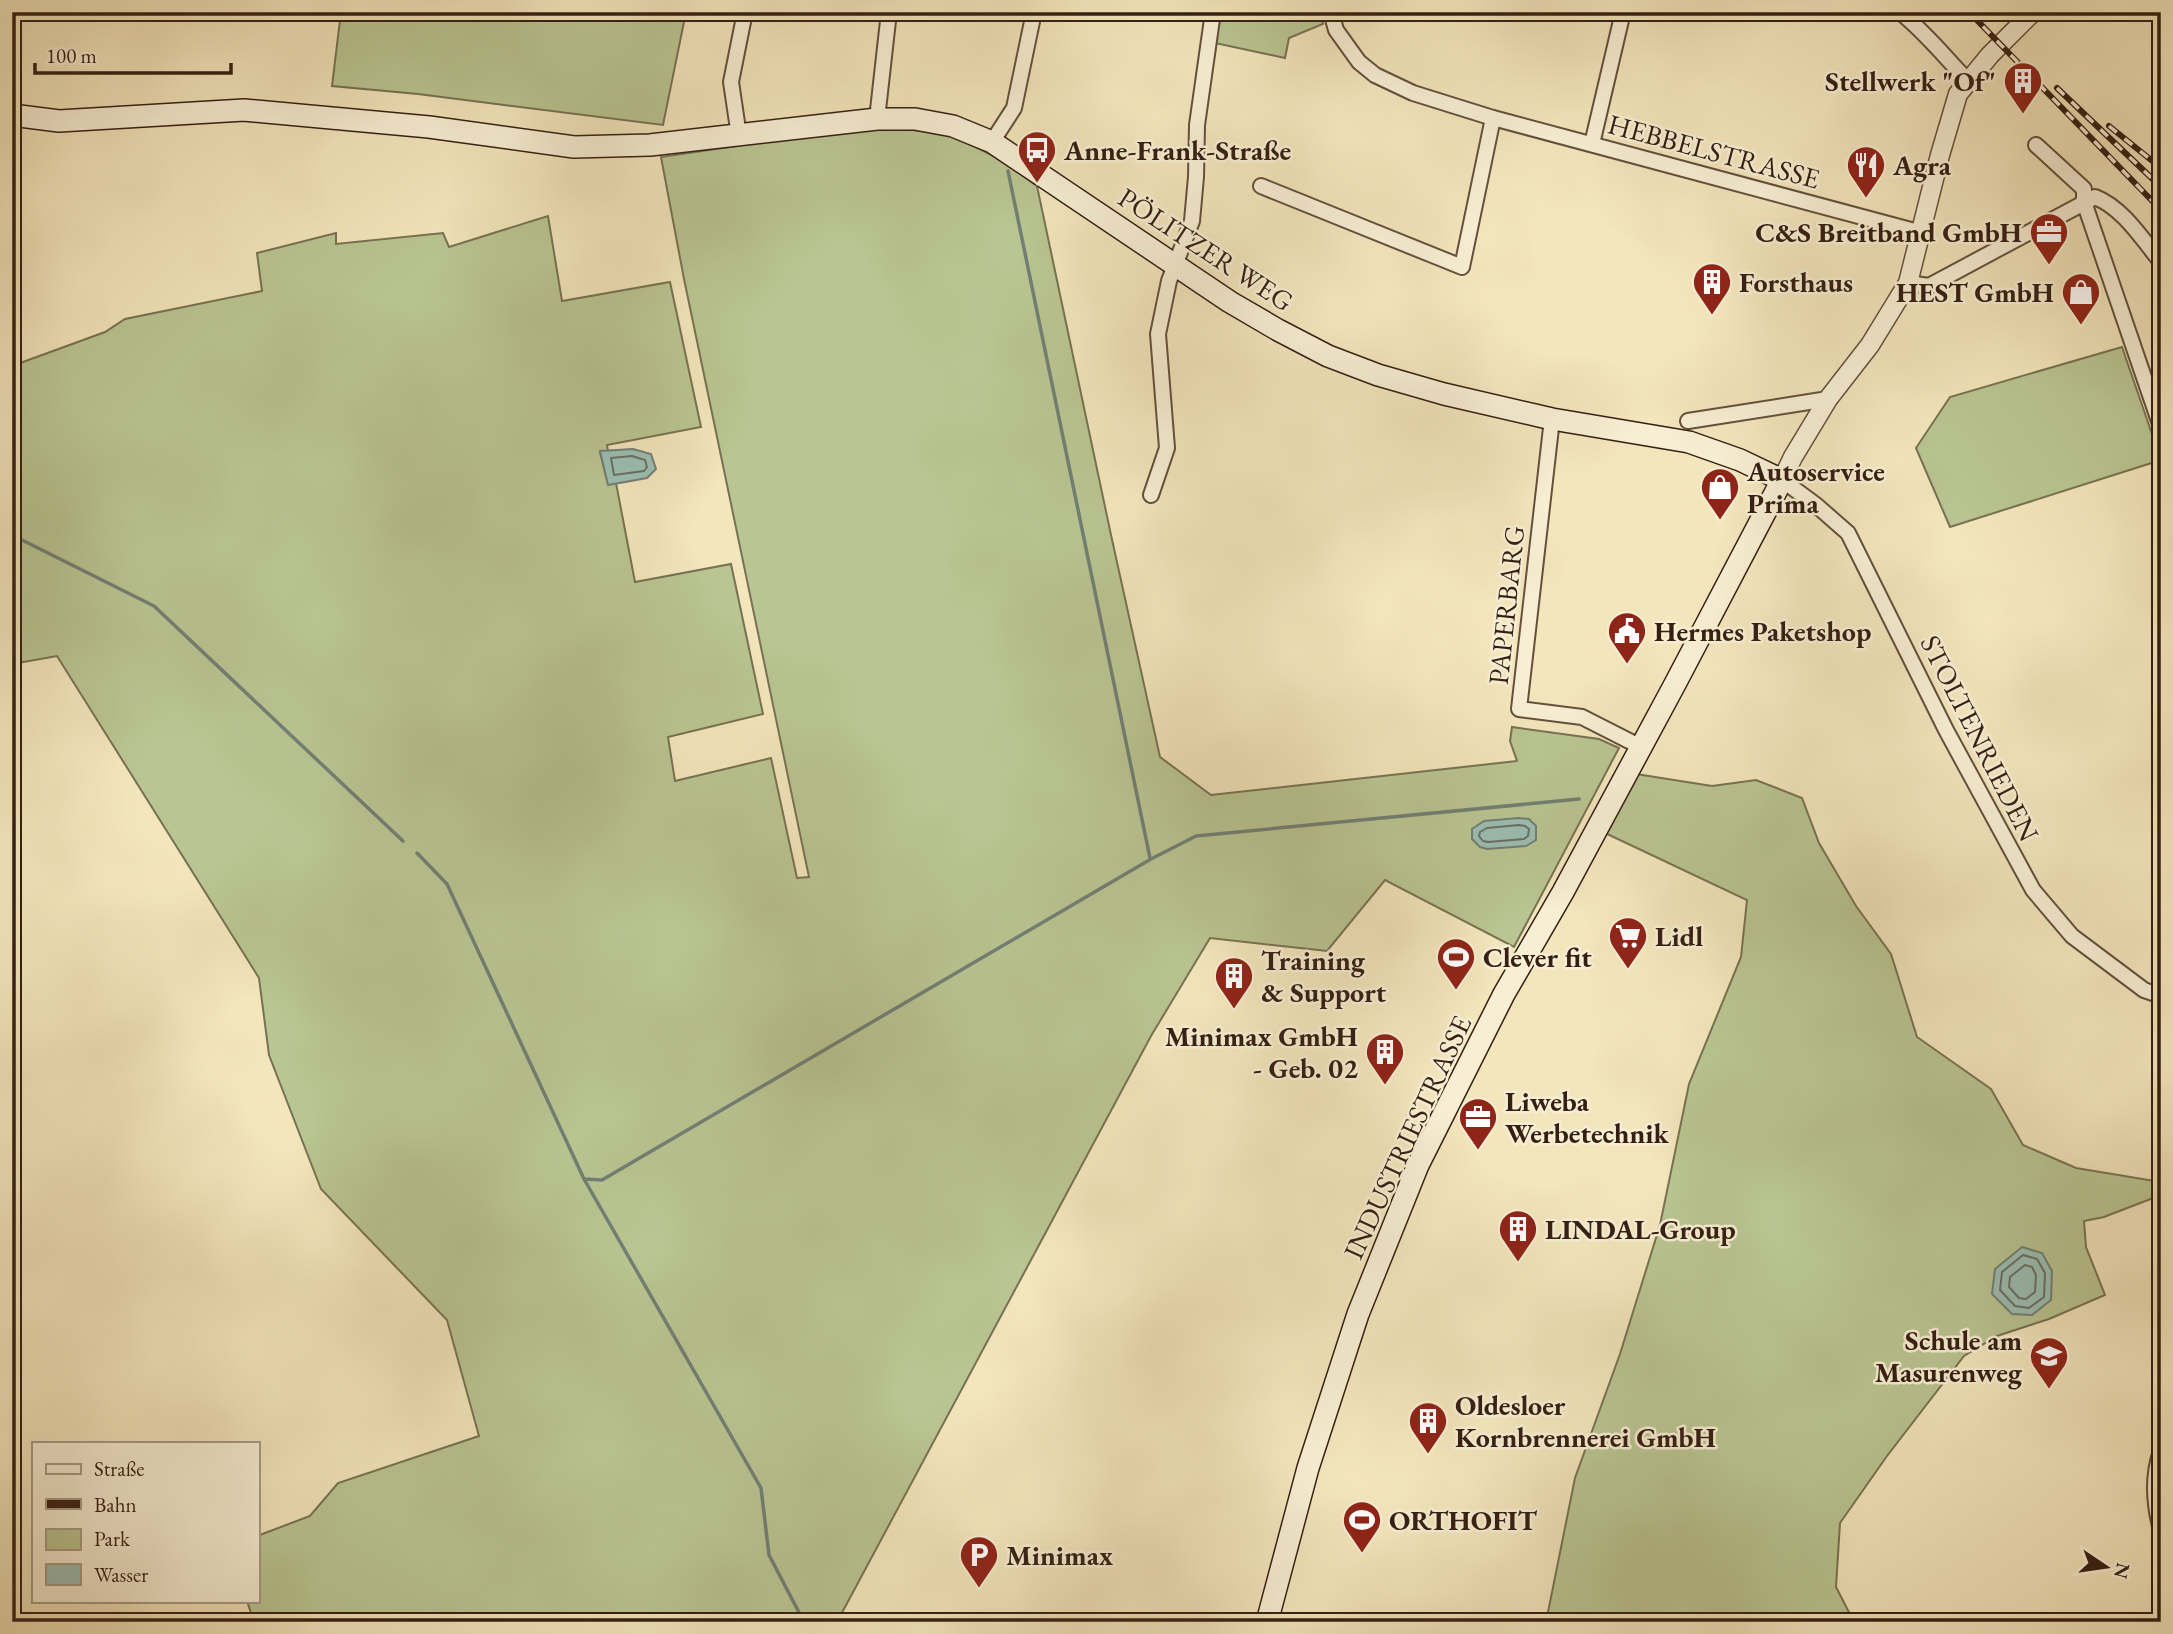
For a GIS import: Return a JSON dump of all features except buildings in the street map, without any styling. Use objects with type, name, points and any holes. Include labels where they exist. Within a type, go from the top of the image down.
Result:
[{"type":"main road","name":"PÖLITZER WEG","points":[[12,115],[59,121],[244,110],[429,127],[574,147],[650,145],[877,119],[915,118],[953,125],[992,142],[1230,302],[1328,356],[1378,375],[1444,394],[1552,419],[1689,442],[1741,460],[1782,480]]},
{"type":"main road","name":"INDUSTRIESTRASSE","points":[[1267,1622],[1308,1468],[1358,1314],[1418,1165],[1504,994],[1563,892],[1782,480]]},
{"type":"street","points":[[738,136],[731,82],[745,12]]},
{"type":"street","points":[[877,119],[889,12]]},
{"type":"street","points":[[992,142],[1014,108],[1034,12]]},
{"type":"street","points":[[1151,495],[1167,448],[1158,334],[1169,281],[1192,222],[1197,125],[1213,12]]},
{"type":"street","name":"HEBBELSTRASSE","points":[[1331,12],[1336,30],[1349,50],[1375,75],[1413,93],[1493,118],[1922,233]]},
{"type":"street","points":[[1592,144],[1623,12]]},
{"type":"street","points":[[1900,12],[1924,32],[1967,80]]},
{"type":"street","points":[[1782,480],[1828,399],[1870,345],[1908,283],[1958,94],[1967,80],[2033,12]]},
{"type":"street","points":[[1261,186],[1462,267],[1493,118]]},
{"type":"street","points":[[2036,145],[2084,189],[2084,202],[2161,427]]},
{"type":"street","points":[[1908,283],[1929,286],[2095,197],[2106,201],[2127,221],[2161,262]]},
{"type":"street","points":[[1688,421],[1828,399]]},
{"type":"street","name":"PAPERBARG","points":[[1552,419],[1519,709],[1582,717],[1641,747]]},
{"type":"street","name":"STOLTENRIEDEN","points":[[1782,480],[1848,533],[1946,730],[2033,890],[2073,936],[2144,990],[2161,996]]},
{"type":"street","points":[[2161,1451],[2155,1485],[2161,1530]]},
{"type":"green space","points":[[341,12],[686,12],[663,125],[418,94],[332,86]]},
{"type":"green space","points":[[1228,12],[1321,12],[1323,24],[1289,38],[1285,58],[1215,43],[1220,19]]},
{"type":"green space","points":[[875,126],[949,134],[1002,160],[1037,186],[1160,757],[1211,795],[1517,761],[1510,741],[1512,727],[1599,739],[1619,748],[1514,947],[1385,880],[1327,951],[1210,938],[1151,1036],[837,1622],[254,1622],[247,1602],[259,1602],[259,1535],[310,1516],[338,1483],[479,1436],[447,1320],[321,1189],[269,1055],[259,978],[57,656],[12,664],[12,366],[105,332],[125,319],[262,291],[257,253],[336,233],[336,244],[443,233],[449,247],[548,216],[562,301],[670,282],[701,427],[607,445],[608,451],[600,452],[608,484],[616,483],[635,582],[731,564],[763,714],[668,737],[675,781],[771,758],[797,878],[809,877],[661,157]]},
{"type":"green space","points":[[2122,347],[2161,460],[1950,527],[1916,448],[1950,397]]},
{"type":"green space","points":[[1636,774],[1712,786],[1756,780],[1802,798],[1819,843],[1856,906],[1891,954],[1917,1037],[1991,1089],[2023,1145],[2076,1168],[2161,1182],[2161,1195],[2104,1217],[2084,1221],[2086,1247],[2105,1295],[2049,1319],[1997,1336],[1964,1356],[1887,1456],[1840,1523],[1836,1587],[1854,1622],[1546,1622],[1575,1478],[1620,1354],[1660,1225],[1689,1084],[1741,957],[1747,900],[1605,833]]},
{"type":"water","points":[[633,449],[651,454],[656,469],[647,478],[608,485],[600,451]]},
{"type":"water","points":[[1529,819],[1536,826],[1536,840],[1526,846],[1487,849],[1480,847],[1472,839],[1472,829],[1484,821]]},
{"type":"water","points":[[2022,1247],[2042,1253],[2052,1271],[2051,1300],[2032,1315],[2012,1314],[1992,1294],[1995,1269]]},
{"type":"waterway","points":[[1008,171],[1150,858]]},
{"type":"waterway","points":[[12,535],[154,606],[403,841]]},
{"type":"waterway","points":[[417,853],[447,884],[584,1179],[602,1180],[1151,859],[1196,836],[1579,799]]},
{"type":"waterway","points":[[584,1179],[761,1488],[769,1555],[804,1622]]},
{"type":"railway","points":[[1969,12],[2161,210]]},
{"type":"railway","points":[[2057,88],[2161,187]]},
{"type":"railway","points":[[2109,126],[2161,168]]},
{"type":"place","name":"Stellwerk \"Of\"","points":[[2023,115]]},
{"type":"place","name":"Anne-Frank-Straße","points":[[1037,184]]},
{"type":"place","name":"Agra","points":[[1866,199]]},
{"type":"place","name":"C&S Breitband GmbH","points":[[2049,266]]},
{"type":"place","name":"Forsthaus","points":[[1712,316]]},
{"type":"place","name":"HEST GmbH","points":[[2081,326]]},
{"type":"place","name":"Autoservice Prima","points":[[1720,521]]},
{"type":"place","name":"Hermes Paketshop","points":[[1627,665]]},
{"type":"place","name":"Lidl","points":[[1628,970]]},
{"type":"place","name":"Clever fit","points":[[1456,991]]},
{"type":"place","name":"Training & Support","points":[[1234,1010]]},
{"type":"place","name":"Minimax GmbH - Geb. 02","points":[[1385,1086]]},
{"type":"place","name":"Liweba Werbetechnik","points":[[1478,1151]]},
{"type":"place","name":"LINDAL-Group","points":[[1518,1263]]},
{"type":"place","name":"Schule am Masurenweg","points":[[2049,1390]]},
{"type":"place","name":"Oldesloer Kornbrennerei GmbH","points":[[1428,1455]]},
{"type":"place","name":"ORTHOFIT","points":[[1362,1554]]},
{"type":"place","name":"Minimax","points":[[979,1589]]}]
